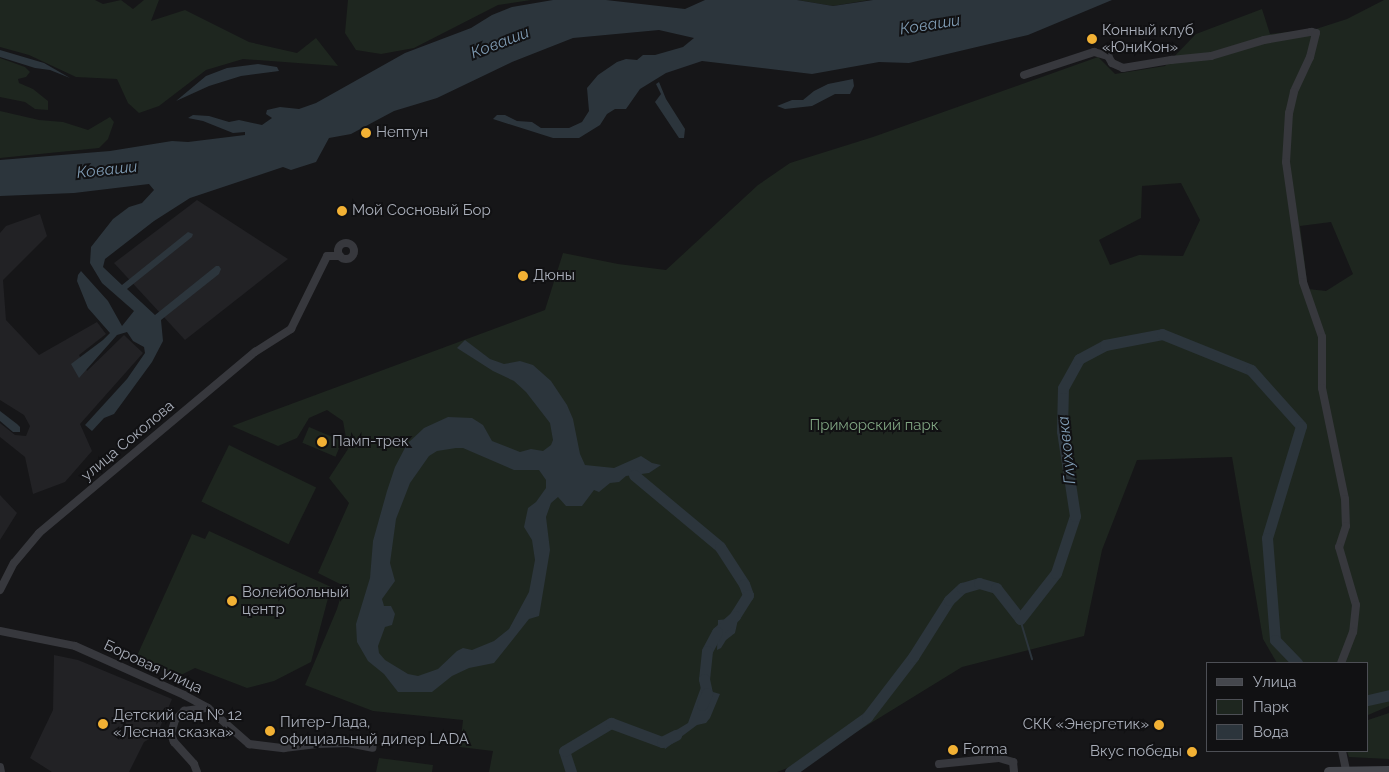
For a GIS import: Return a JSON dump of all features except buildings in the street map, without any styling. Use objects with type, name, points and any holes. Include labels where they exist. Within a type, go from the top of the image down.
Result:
[{"type":"main road","points":[[1329,772],[1346,770],[1389,771]]},
{"type":"street","points":[[1024,75],[1094,52],[1102,52],[1108,56],[1112,63],[1123,68],[1211,56],[1264,40],[1311,32],[1316,33],[1310,57],[1294,92],[1289,113],[1286,162],[1303,282],[1322,337],[1322,388],[1345,499],[1346,526],[1339,547],[1356,605],[1353,632],[1341,662]]},
{"type":"street","name":"улица Соколова","points":[[0,590],[14,563],[39,533],[255,352],[291,330],[327,256],[340,256]]},
{"type":"street","name":"Боровая улица","points":[[0,632],[75,646],[208,708],[249,744],[284,748],[348,743],[373,748]]},
{"type":"street","points":[[196,772],[194,764],[174,742],[171,734],[175,720],[184,711],[208,708]]},
{"type":"street","points":[[1342,752],[1346,770]]},
{"type":"street","points":[[940,764],[999,758],[1013,762],[1014,772]]},
{"type":"street","points":[[0,767],[1,772]]},
{"type":"shaded area","points":[[197,200],[288,259],[185,340],[114,263]]},
{"type":"shaded area","points":[[40,214],[47,236],[3,280],[6,320],[39,355],[97,322],[106,334],[79,355],[87,371],[124,335],[143,353],[80,424],[92,451],[65,482],[33,494],[25,457],[0,437],[0,423],[15,435],[26,436],[30,426],[24,415],[0,400],[0,233],[6,226]]},
{"type":"shaded area","points":[[0,495],[17,513],[0,540]]},
{"type":"shaded area","name":"Детский сад № 12 «Лесная сказка»","points":[[54,655],[78,660],[172,699],[155,739],[149,739],[144,742],[129,772],[52,772],[30,758],[53,710]]},
{"type":"green space","points":[[0,0],[95,0],[103,4],[121,0],[133,9],[144,0],[159,0],[151,21],[185,10],[249,42],[297,53],[316,38],[338,66],[243,59],[206,70],[159,106],[139,113],[128,103],[117,79],[76,77],[29,55],[0,47]]},
{"type":"green space","points":[[348,0],[531,0],[498,5],[414,48],[381,54],[356,50],[345,33]]},
{"type":"green space","points":[[797,0],[869,0],[833,6]]},
{"type":"green space","name":"Приморский парк","points":[[1384,0],[1389,0],[1389,706],[1369,715],[1369,662],[1276,662],[1263,639],[1232,457],[1137,460],[1102,550],[1084,636],[962,667],[814,758],[777,772],[489,772],[493,751],[460,747],[463,720],[373,711],[305,685],[337,609],[344,586],[318,573],[349,503],[329,478],[348,449],[343,421],[327,410],[309,418],[297,438],[278,446],[232,426],[545,310],[563,253],[618,264],[666,270],[758,185],[790,163],[873,137],[1098,57],[1115,74],[1165,66],[1196,34],[1262,9],[1270,34],[1316,29],[1347,19]],"holes":[[[1181,183],[1200,220],[1183,256],[1139,255],[1110,265],[1099,240],[1141,218],[1142,186]],[[1331,222],[1353,274],[1326,291],[1308,289],[1300,226]]]},
{"type":"green space","points":[[0,58],[25,67],[30,72],[26,77],[18,79],[19,83],[33,89],[48,101],[48,110],[35,109],[25,102],[0,97]]},
{"type":"green space","points":[[0,111],[39,120],[63,122],[88,130],[110,117],[114,122],[108,139],[99,148],[0,158]]},
{"type":"green space","name":"Памп-трек","points":[[309,427],[342,441],[335,457],[302,443]]},
{"type":"green space","points":[[229,445],[316,488],[289,544],[201,502]]},
{"type":"green space","points":[[209,531],[331,587],[311,662],[274,681],[247,688],[195,668],[179,676],[136,658],[192,534],[205,539]]},
{"type":"green space","points":[[1389,713],[1389,759],[1349,757],[1347,752],[1369,752],[1369,720]]},
{"type":"green space","points":[[379,758],[433,765],[432,772],[376,772]]},
{"type":"water","name":"Коваши","points":[[553,0],[606,0],[685,9],[705,0],[797,0],[833,6],[873,0],[1112,0],[1028,35],[909,63],[879,62],[812,74],[702,61],[666,73],[640,89],[626,109],[615,109],[607,114],[600,125],[579,138],[553,138],[493,119],[497,115],[505,115],[517,121],[532,122],[541,128],[569,128],[582,122],[589,111],[587,88],[598,75],[617,62],[626,59],[637,60],[643,55],[655,55],[683,47],[694,38],[659,30],[573,38],[512,62],[437,98],[394,111],[351,134],[329,138],[316,162],[291,170],[283,167],[190,198],[154,221],[105,259],[103,267],[122,285],[188,232],[193,234],[192,237],[127,289],[155,315],[216,266],[219,266],[221,269],[219,274],[161,320],[163,341],[152,362],[114,414],[104,418],[92,431],[85,425],[127,379],[145,353],[144,347],[133,341],[127,332],[117,335],[79,378],[71,364],[110,333],[88,308],[77,281],[78,275],[81,271],[108,301],[122,326],[134,311],[102,283],[90,263],[91,247],[113,219],[129,207],[142,203],[154,190],[149,184],[74,193],[0,196],[0,160],[110,151],[172,141],[188,142],[245,135],[245,132],[233,133],[203,121],[188,118],[193,115],[209,116],[229,122],[239,120],[262,125],[272,118],[266,114],[267,110],[280,107],[299,109],[316,103],[405,53],[471,28],[492,15],[512,7]]},
{"type":"water","points":[[0,50],[44,63],[70,78],[50,70],[35,68],[0,57]]},
{"type":"water","points":[[258,64],[277,67],[279,71],[241,76],[209,86],[176,101],[206,76],[227,68]]},
{"type":"water","points":[[853,79],[854,86],[850,94],[835,94],[812,106],[785,109],[777,106],[792,100],[803,100],[814,91],[828,84]]},
{"type":"water","points":[[659,82],[666,99],[685,129],[684,138],[679,138],[655,102],[661,94],[656,84]]},
{"type":"water","points":[[465,340],[490,359],[504,364],[520,361],[533,365],[551,381],[567,405],[573,419],[580,454],[585,465],[614,468],[641,456],[652,463],[661,465],[649,473],[626,476],[619,482],[610,483],[599,492],[594,490],[582,506],[566,506],[558,497],[551,503],[546,517],[550,550],[539,616],[529,619],[494,663],[469,668],[452,676],[432,692],[398,692],[384,674],[368,661],[357,642],[356,624],[370,578],[373,541],[387,491],[395,467],[407,444],[424,428],[448,417],[472,418],[483,425],[492,441],[520,452],[531,449],[543,451],[551,445],[553,440],[550,423],[526,392],[514,381],[493,371],[457,348]],"holes":[[[463,448],[514,470],[539,470],[546,480],[546,488],[536,502],[528,508],[524,527],[532,540],[535,560],[529,592],[509,629],[494,641],[472,650],[463,648],[457,651],[438,669],[418,676],[408,674],[385,660],[379,653],[378,646],[385,627],[392,625],[395,614],[391,606],[384,606],[382,599],[395,581],[390,563],[396,519],[410,483],[429,456],[437,451]]]},
{"type":"water","points":[[0,411],[20,427],[20,432],[13,432],[0,421]]},
{"type":"water","points":[[751,590],[754,594],[739,615],[735,633],[717,650],[718,620],[730,619],[732,611],[742,607]]},
{"type":"water","points":[[704,679],[707,693],[720,694],[710,718],[706,723],[697,725],[665,749],[662,742],[665,737],[688,723]]},
{"type":"waterway","name":"Глуховка","points":[[790,772],[867,717],[913,657],[949,600],[962,588],[979,583],[996,588],[1020,619],[1056,573],[1075,516],[1062,431],[1063,388],[1079,359],[1105,345],[1162,334],[1251,370],[1301,426],[1267,538],[1275,640],[1296,662]]},
{"type":"waterway","name":"Глуховка","points":[[634,475],[720,547],[744,584],[748,595],[735,616],[717,632],[707,651],[704,679],[707,693],[702,705]]},
{"type":"waterway","points":[[1020,619],[1032,659]]},
{"type":"waterway","name":"Глуховка","points":[[1369,700],[1389,695]]},
{"type":"waterway","name":"Глуховка","points":[[571,772],[564,751],[611,723],[662,742],[676,735]]},
{"type":"place","name":"Конный клуб «ЮниКон»","points":[[1092,39]]},
{"type":"place","name":"Нептун","points":[[366,133]]},
{"type":"place","name":"Мой Сосновый Бор","points":[[342,211]]},
{"type":"place","name":"Дюны","points":[[523,276]]},
{"type":"place","name":"Памп-трек","points":[[322,442]]},
{"type":"place","name":"Волейбольный центр","points":[[232,601]]},
{"type":"place","name":"Детский сад № 12 «Лесная сказка»","points":[[103,724]]},
{"type":"place","name":"СКК «Энергетик»","points":[[1159,725]]},
{"type":"place","name":"Питер-Лада, официальный дилер LADA","points":[[270,731]]},
{"type":"place","name":"Forma","points":[[953,750]]},
{"type":"place","name":"Вкус победы","points":[[1192,752]]}]
